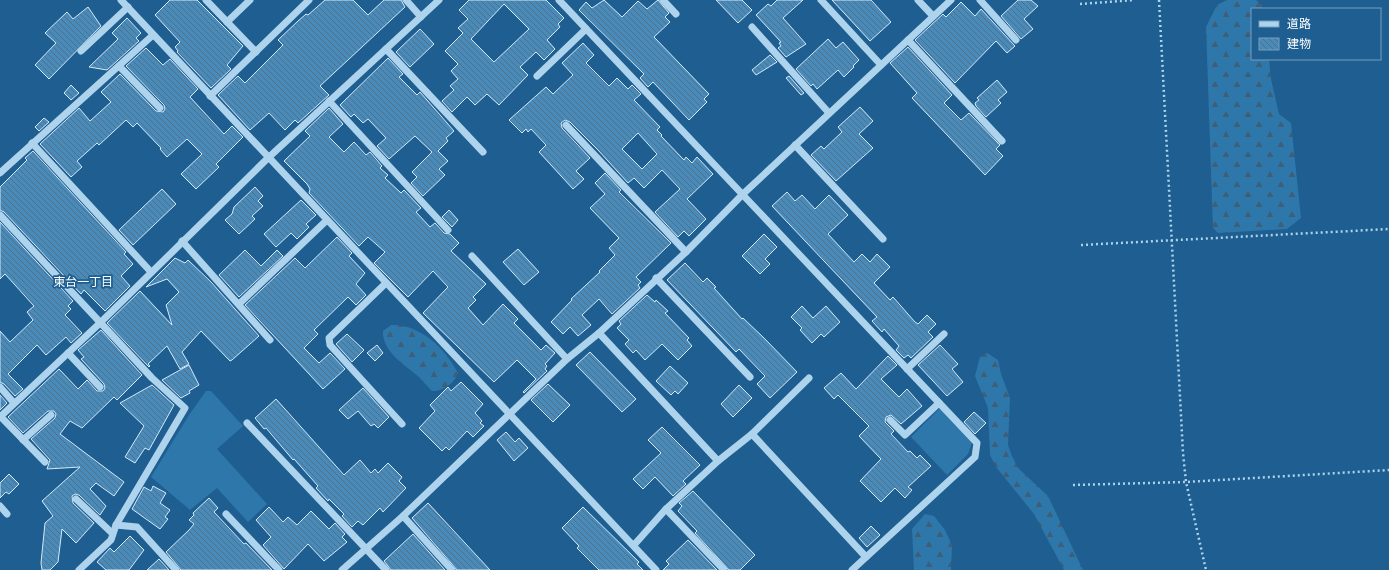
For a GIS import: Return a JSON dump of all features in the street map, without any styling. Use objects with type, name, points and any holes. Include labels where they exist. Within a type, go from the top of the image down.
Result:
[{"type":"street","points":[[121,0],[656,570]]},
{"type":"street","points":[[206,0],[256,52]]},
{"type":"street","points":[[227,22],[250,0]]},
{"type":"street","points":[[210,96],[309,0]]},
{"type":"street","points":[[406,0],[422,17]]},
{"type":"street","points":[[45,462],[0,416],[100,323],[268,158],[422,17],[438,0]]},
{"type":"street","points":[[559,0],[977,443],[975,458],[852,570]]},
{"type":"street","points":[[663,0],[676,14]]},
{"type":"street","points":[[821,0],[881,65]]},
{"type":"street","points":[[918,0],[933,16]]},
{"type":"street","points":[[342,570],[365,548],[403,516],[567,359],[599,333],[656,278],[686,252],[742,194],[951,0]]},
{"type":"street","points":[[980,0],[1016,40]]},
{"type":"street","points":[[81,51],[128,7]]},
{"type":"street","points":[[752,27],[829,113]]},
{"type":"street","points":[[537,76],[586,29]]},
{"type":"street","points":[[0,173],[154,35]]},
{"type":"street","points":[[908,40],[1002,141]]},
{"type":"street","points":[[386,49],[483,152]]},
{"type":"street","points":[[119,66],[160,108]]},
{"type":"street","points":[[329,101],[448,230]]},
{"type":"street","points":[[566,125],[686,252]]},
{"type":"street","points":[[32,143],[151,272]]},
{"type":"street","points":[[795,145],[882,239]]},
{"type":"street","points":[[0,215],[152,378],[185,408],[116,524],[110,540],[79,570]]},
{"type":"street","points":[[239,304],[327,220]]},
{"type":"street","points":[[182,241],[270,340]]},
{"type":"street","points":[[472,256],[567,359]]},
{"type":"street","points":[[656,278],[750,377]]},
{"type":"street","points":[[386,283],[329,338],[330,345],[402,424]]},
{"type":"street","points":[[599,333],[718,461]]},
{"type":"street","points":[[907,369],[944,334]]},
{"type":"street","points":[[68,353],[100,386]]},
{"type":"street","points":[[634,545],[666,510],[718,461],[752,434],[809,378]]},
{"type":"street","points":[[0,387],[14,403]]},
{"type":"street","points":[[890,420],[905,434],[939,403]]},
{"type":"street","points":[[23,440],[51,415]]},
{"type":"street","points":[[247,423],[386,570]]},
{"type":"street","points":[[752,434],[866,557]]},
{"type":"street","points":[[76,499],[112,533]]},
{"type":"street","points":[[0,506],[7,514]]},
{"type":"street","points":[[666,510],[724,570]]},
{"type":"street","points":[[226,514],[279,570]]},
{"type":"street","points":[[403,516],[452,570]]},
{"type":"street","points":[[116,524],[137,527],[176,570]]},
{"type":"path","points":[[1080,4],[1134,0]]},
{"type":"path","points":[[1159,0],[1186,482],[1206,570]]},
{"type":"path","points":[[1082,245],[1389,229]]},
{"type":"path","points":[[1073,486],[1186,482],[1389,470]]},
{"type":"green space","points":[[1227,0],[1256,0],[1262,5],[1262,8],[1251,8],[1251,60],[1269,60],[1271,79],[1279,114],[1291,123],[1301,218],[1287,229],[1218,233],[1213,228],[1206,27],[1217,5]]},
{"type":"green space","points":[[391,325],[412,329],[422,333],[430,339],[439,347],[453,364],[458,373],[454,380],[448,386],[440,390],[432,391],[419,377],[390,352],[384,339],[383,331]]},
{"type":"green space","points":[[987,353],[998,360],[1001,374],[1010,398],[1008,445],[1012,456],[1018,468],[1048,496],[1083,570],[1064,570],[1034,514],[996,467],[990,455],[988,408],[975,376],[980,357]]},
{"type":"green space","points":[[206,391],[211,391],[243,426],[217,449],[267,504],[248,522],[217,488],[190,510],[151,477],[189,415]]},
{"type":"green space","points":[[940,408],[972,443],[968,454],[947,475],[911,437]]},
{"type":"green space","points":[[925,514],[934,516],[945,530],[952,545],[951,570],[914,570],[912,529]]},
{"type":"building","points":[[170,0],[197,0],[243,46],[227,65],[231,69],[211,88],[177,52],[178,51],[175,47],[180,42],[155,15]]},
{"type":"building","points":[[325,0],[353,0],[368,15],[384,0],[401,0],[405,7],[320,86],[329,95],[298,123],[295,120],[285,130],[269,113],[250,130],[218,95],[238,76],[245,83],[283,45],[278,40],[306,14],[308,15]]},
{"type":"building","points":[[469,0],[546,0],[564,18],[558,24],[560,27],[547,40],[555,49],[544,60],[536,52],[520,67],[528,75],[499,105],[487,94],[475,105],[467,97],[452,112],[442,101],[454,90],[450,86],[458,79],[451,71],[458,64],[445,51],[463,33],[458,28],[468,19],[459,10]],"holes":[[[504,4],[529,29],[494,62],[471,39]]]},
{"type":"building","points":[[604,0],[622,17],[638,1],[647,9],[658,0],[669,13],[665,17],[670,22],[654,37],[709,94],[704,99],[707,102],[689,120],[653,82],[648,87],[640,78],[644,74],[579,10],[586,2],[592,8]]},
{"type":"building","points":[[716,0],[742,0],[752,10],[738,23]]},
{"type":"building","points":[[777,0],[803,0],[783,18],[806,44],[786,57],[778,48],[781,46],[779,43],[781,42],[756,15],[768,4],[771,6]]},
{"type":"building","points":[[832,0],[871,0],[891,22],[870,41]]},
{"type":"building","points":[[1018,0],[1031,0],[1038,6],[1024,19],[1033,29],[1021,39],[1001,16]]},
{"type":"building","points":[[961,2],[975,16],[981,9],[1015,46],[1007,53],[996,41],[955,83],[915,40],[943,14],[946,17]]},
{"type":"building","points":[[88,7],[101,26],[49,79],[35,65],[56,43],[45,33],[67,12],[73,19]]},
{"type":"building","points":[[127,18],[141,33],[136,38],[139,41],[107,70],[89,67],[118,39],[112,33]]},
{"type":"building","points":[[420,29],[434,44],[410,67],[396,52]]},
{"type":"building","points":[[828,39],[836,48],[843,42],[859,60],[844,77],[838,70],[817,89],[813,84],[811,86],[796,69]]},
{"type":"building","points":[[583,43],[594,55],[586,63],[609,86],[617,78],[628,89],[632,85],[641,94],[634,100],[660,127],[657,130],[662,135],[661,136],[684,160],[686,157],[692,163],[697,157],[713,174],[687,199],[706,219],[689,236],[684,231],[678,237],[655,212],[680,189],[662,170],[644,188],[634,178],[628,183],[570,122],[565,120],[561,123],[562,128],[590,158],[576,171],[584,179],[573,189],[539,152],[546,145],[531,129],[528,132],[526,129],[522,133],[509,120],[546,87],[553,94],[573,75],[562,63]],"holes":[[[638,133],[657,154],[642,169],[622,149]]]},
{"type":"building","points":[[908,47],[952,95],[944,103],[961,120],[969,113],[1000,145],[996,149],[1003,156],[985,175],[912,98],[917,93],[890,63]]},
{"type":"building","points":[[146,48],[163,65],[170,59],[198,89],[190,97],[224,134],[232,126],[243,137],[216,164],[219,167],[196,189],[181,174],[202,154],[187,139],[167,157],[160,149],[161,148],[137,123],[133,127],[126,120],[99,145],[97,143],[77,161],[82,167],[71,177],[40,144],[79,108],[90,121],[111,102],[101,92],[120,74],[156,111],[163,112],[165,109],[164,105],[126,66]]},
{"type":"building","points":[[770,55],[777,62],[756,75],[752,70]]},
{"type":"building","points":[[388,58],[403,74],[399,77],[417,95],[420,92],[454,131],[446,138],[448,141],[438,151],[448,161],[439,169],[445,175],[423,196],[411,183],[417,177],[412,172],[432,152],[415,136],[389,159],[377,146],[386,138],[368,119],[363,123],[354,114],[351,117],[340,105]]},
{"type":"building","points":[[789,76],[804,93],[801,95],[786,78]]},
{"type":"building","points":[[997,80],[1007,92],[998,100],[1001,103],[986,117],[975,103],[979,100],[977,98]]},
{"type":"building","points":[[71,85],[79,93],[71,100],[64,93]]},
{"type":"building","points":[[860,107],[873,121],[859,134],[873,148],[836,181],[811,155],[821,146],[824,149],[842,132],[838,127]]},
{"type":"building","points":[[329,108],[343,124],[329,137],[344,152],[354,142],[366,155],[370,152],[382,166],[380,168],[388,175],[385,178],[401,193],[404,190],[421,208],[416,212],[430,227],[435,223],[444,233],[450,234],[459,243],[451,251],[486,284],[473,297],[476,300],[468,308],[483,325],[503,304],[518,319],[514,323],[541,350],[546,345],[555,353],[545,364],[547,366],[545,369],[547,371],[524,393],[523,392],[536,379],[517,360],[494,382],[423,313],[448,287],[433,271],[408,297],[374,263],[385,252],[368,237],[359,246],[309,193],[310,189],[307,184],[284,161],[310,136],[305,131]]},
{"type":"building","points":[[44,118],[49,122],[39,131],[35,127]]},
{"type":"building","points":[[33,151],[126,252],[124,254],[133,264],[121,276],[130,286],[105,311],[84,290],[81,294],[4,212],[0,210],[0,187],[27,160],[25,158]]},
{"type":"building","points":[[605,173],[621,190],[619,192],[671,243],[636,277],[641,282],[638,285],[640,288],[612,314],[599,299],[582,315],[591,325],[578,336],[570,327],[563,334],[551,322],[572,300],[571,299],[600,272],[599,271],[615,255],[609,248],[619,238],[590,208],[605,194],[595,183]]},
{"type":"building","points":[[255,187],[263,196],[258,201],[263,206],[252,216],[255,219],[239,234],[225,220],[232,214],[234,207]]},
{"type":"building","points":[[162,189],[176,204],[133,245],[119,230]]},
{"type":"building","points":[[787,192],[795,201],[802,195],[815,209],[829,195],[848,215],[828,234],[854,262],[862,254],[870,262],[877,254],[890,267],[874,283],[890,300],[893,297],[918,324],[927,315],[936,324],[928,332],[933,337],[911,358],[908,355],[904,358],[896,350],[899,346],[884,329],[882,332],[872,321],[877,317],[772,206]]},
{"type":"building","points":[[301,200],[316,215],[306,224],[309,227],[297,239],[291,233],[276,247],[264,234]]},
{"type":"building","points":[[449,210],[458,220],[452,227],[442,217]]},
{"type":"building","points":[[0,222],[73,301],[68,306],[71,309],[65,315],[82,333],[71,343],[66,337],[46,355],[37,345],[8,374],[23,389],[15,396],[4,384],[0,382],[0,331],[10,342],[33,320],[27,312],[34,306],[5,274],[0,279]]},
{"type":"building","points":[[764,234],[777,247],[765,259],[770,264],[760,274],[742,256]]},
{"type":"building","points":[[337,237],[352,253],[349,256],[365,273],[356,284],[366,295],[356,305],[348,297],[314,330],[318,334],[304,348],[319,363],[330,353],[345,369],[323,389],[245,305],[295,258],[305,268]]},
{"type":"building","points":[[518,249],[539,272],[524,285],[503,262]]},
{"type":"building","points":[[245,250],[261,266],[277,250],[283,256],[239,297],[219,275]]},
{"type":"building","points":[[175,258],[185,263],[188,260],[211,282],[259,336],[232,360],[230,361],[201,331],[182,352],[189,364],[180,369],[167,346],[148,364],[150,366],[149,367],[107,323],[140,291],[172,325],[166,305],[179,292],[167,279],[146,287]]},
{"type":"building","points":[[685,263],[703,282],[707,278],[742,319],[743,318],[764,338],[797,372],[770,398],[757,384],[765,376],[739,349],[736,352],[667,280]]},
{"type":"building","points":[[647,295],[655,302],[656,300],[668,311],[665,313],[689,338],[687,340],[692,346],[678,360],[662,344],[645,360],[636,350],[633,353],[625,344],[629,340],[617,328],[621,324],[619,321]]},
{"type":"building","points":[[802,306],[813,318],[826,306],[840,322],[824,337],[821,334],[812,343],[800,330],[802,328],[791,317]]},
{"type":"building","points":[[101,330],[142,375],[117,400],[114,397],[82,428],[70,421],[60,434],[124,482],[114,496],[96,483],[90,489],[106,506],[100,515],[79,495],[75,494],[72,496],[73,503],[94,523],[76,543],[62,529],[58,562],[50,570],[42,570],[41,563],[45,523],[53,516],[42,501],[80,467],[47,469],[50,460],[31,439],[55,418],[56,414],[54,411],[48,411],[23,433],[8,417],[59,369],[78,389],[87,380],[97,391],[103,391],[105,388],[104,384],[81,359],[84,357],[78,350]]},
{"type":"building","points":[[347,334],[364,350],[352,362],[336,344]]},
{"type":"building","points":[[377,345],[383,353],[375,361],[367,353]]},
{"type":"building","points":[[940,345],[958,364],[952,369],[963,382],[947,396],[918,365]]},
{"type":"building","points":[[590,352],[636,399],[622,412],[576,365]]},
{"type":"building","points":[[888,356],[897,365],[881,379],[899,397],[907,389],[922,406],[901,424],[891,415],[886,417],[885,422],[894,431],[891,434],[908,452],[910,451],[917,458],[920,455],[931,466],[908,487],[912,490],[905,498],[895,488],[881,502],[860,481],[881,459],[859,436],[869,426],[838,395],[834,399],[824,388],[841,373],[856,389]]},
{"type":"building","points":[[189,365],[199,385],[189,391],[190,393],[181,398],[162,380]]},
{"type":"building","points":[[670,366],[688,383],[678,394],[675,391],[671,395],[656,381]]},
{"type":"building","points":[[461,382],[483,404],[475,413],[482,421],[480,423],[484,426],[473,437],[467,431],[449,450],[446,447],[442,451],[419,428],[435,411],[430,405],[448,387],[451,391]]},
{"type":"building","points":[[548,384],[570,405],[553,422],[531,400]]},
{"type":"building","points":[[152,385],[174,405],[149,450],[145,448],[135,463],[125,457],[144,426],[120,403]]},
{"type":"building","points":[[739,385],[752,398],[733,417],[721,404]]},
{"type":"building","points":[[363,388],[389,417],[378,428],[374,424],[371,426],[358,411],[348,419],[339,410]]},
{"type":"building","points":[[0,395],[7,403],[0,410]]},
{"type":"building","points":[[276,399],[344,475],[360,460],[371,473],[375,469],[378,473],[388,463],[402,477],[399,481],[406,488],[383,512],[380,508],[363,525],[358,521],[352,527],[342,516],[344,514],[329,499],[328,501],[316,488],[318,486],[294,459],[293,460],[266,428],[264,429],[255,418]]},
{"type":"building","points":[[974,412],[986,423],[975,434],[964,422]]},
{"type":"building","points":[[662,427],[700,465],[683,481],[686,484],[673,496],[655,477],[643,489],[633,479],[661,453],[648,440]]},
{"type":"building","points":[[506,432],[515,442],[519,438],[528,448],[514,461],[497,440]]},
{"type":"building","points":[[9,474],[19,484],[9,494],[6,492],[0,498],[0,483]]},
{"type":"building","points":[[153,486],[166,493],[160,503],[170,510],[165,517],[168,519],[160,529],[132,509],[144,487],[151,491]]},
{"type":"building","points":[[693,491],[755,555],[740,570],[729,570],[695,533],[697,531],[678,511],[682,506],[679,503]]},
{"type":"building","points":[[209,498],[218,508],[214,512],[244,544],[246,543],[272,570],[181,570],[166,552],[194,524],[189,520],[194,515],[193,513]]},
{"type":"building","points":[[428,503],[490,570],[457,570],[412,518]]},
{"type":"building","points":[[269,507],[283,522],[288,517],[297,525],[311,511],[329,529],[335,523],[345,534],[342,537],[347,542],[324,561],[308,544],[284,569],[263,545],[271,537],[256,520]]},
{"type":"building","points":[[583,507],[639,562],[637,564],[643,570],[599,570],[577,548],[579,546],[562,528]]},
{"type":"building","points":[[871,526],[880,535],[867,547],[859,538]]},
{"type":"building","points":[[413,534],[445,570],[391,570],[384,561]]},
{"type":"building","points":[[130,536],[144,550],[129,570],[106,570],[97,562],[110,548],[114,552]]},
{"type":"building","points":[[688,540],[717,570],[663,570],[669,564],[666,561]]},
{"type":"building","points":[[159,559],[169,570],[147,570]]},
{"type":"district","name":"東台一丁目","points":[[83,282]]}]
